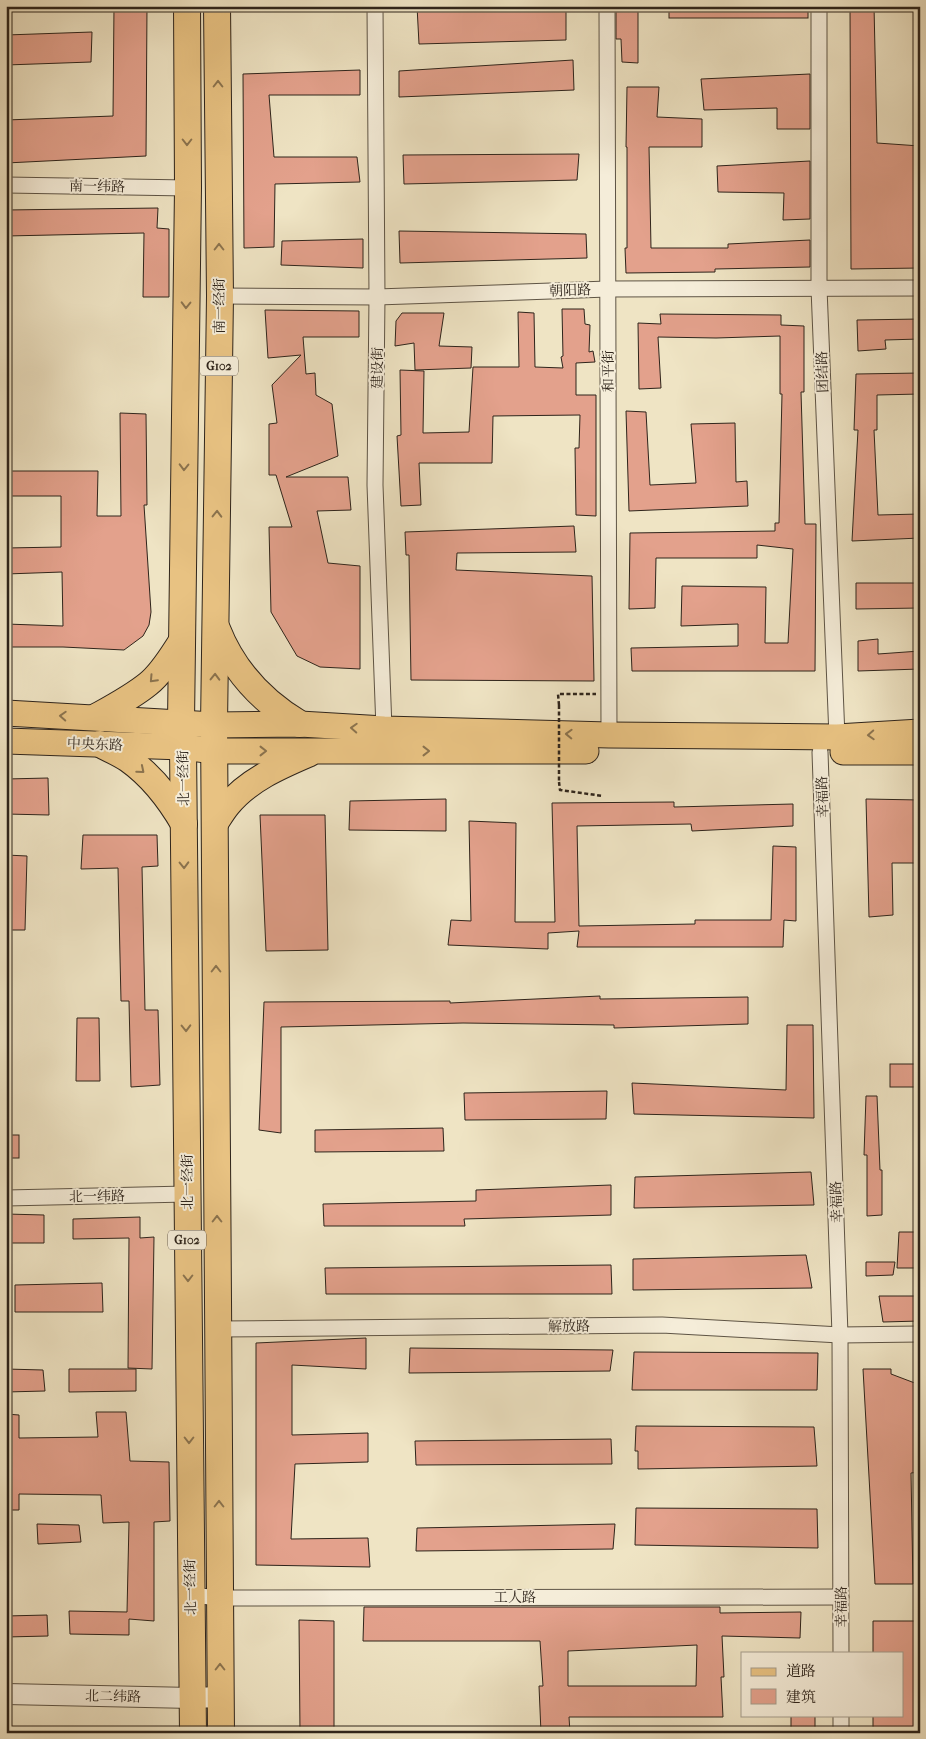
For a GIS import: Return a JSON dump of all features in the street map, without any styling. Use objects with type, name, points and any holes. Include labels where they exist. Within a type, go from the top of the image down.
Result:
[{"type":"highway","name":"G102","points":[[182,734],[188,188],[187,6]]},
{"type":"highway","name":"南一经街","points":[[214,738],[220,296],[218,6]]},
{"type":"highway","points":[[216,624],[232,660],[244,677],[283,714],[300,724]]},
{"type":"highway","name":"北一经街","points":[[182,734],[193,1733]]},
{"type":"highway","name":"G102","points":[[214,738],[220,1733]]},
{"type":"highway","points":[[100,744],[127,758],[154,781],[175,808],[184,824]]},
{"type":"main road","points":[[95,717],[150,683],[182,640]]},
{"type":"main road","name":"中央东路","points":[[6,712],[95,717],[182,734]]},
{"type":"main road","points":[[214,738],[300,724],[384,729],[609,735],[829,744],[920,752]]},
{"type":"main road","points":[[182,734],[316,751],[829,744],[920,732]]},
{"type":"main road","name":"中央东路","points":[[6,742],[100,744],[182,734]]},
{"type":"main road","points":[[215,824],[229,804],[246,788],[269,772],[316,751]]},
{"type":"street","name":"建设街","points":[[375,6],[376,485],[384,729]]},
{"type":"street","name":"和平街","points":[[607,6],[609,735]]},
{"type":"street","name":"团结路","points":[[819,6],[819,288],[829,744]]},
{"type":"street","name":"南一纬路","points":[[6,185],[188,188]]},
{"type":"street","name":"朝阳路","points":[[220,296],[377,297],[608,289],[920,288]]},
{"type":"street","name":"幸福路","points":[[829,744],[840,1335],[841,1652]]},
{"type":"street","name":"北一纬路","points":[[6,1198],[187,1194]]},
{"type":"street","name":"解放路","points":[[218,1329],[662,1325],[840,1335],[920,1334]]},
{"type":"street","name":"工人路","points":[[190,1595],[220,1598],[841,1597]]},
{"type":"street","name":"北二纬路","points":[[6,1694],[220,1697]]},
{"type":"street","points":[[841,1716],[842,1733]]},
{"type":"path","points":[[604,796],[560,790],[558,694],[610,694]]},
{"type":"building","points":[[114,6],[147,6],[146,156],[6,163],[6,120],[113,116]]},
{"type":"building","points":[[417,6],[566,6],[566,40],[419,44]]},
{"type":"building","points":[[616,6],[638,6],[638,63],[622,62],[621,39],[616,39]]},
{"type":"building","points":[[669,6],[808,6],[808,18],[669,18]]},
{"type":"building","points":[[850,6],[874,6],[877,143],[920,146],[920,268],[851,269]]},
{"type":"building","points":[[92,32],[91,62],[6,65],[6,35]]},
{"type":"building","points":[[573,60],[574,90],[399,97],[399,71]]},
{"type":"building","points":[[360,70],[360,95],[269,95],[274,157],[357,157],[360,182],[275,184],[274,247],[244,248],[243,74]]},
{"type":"building","points":[[810,74],[810,129],[777,129],[777,108],[704,110],[701,79]]},
{"type":"building","points":[[627,87],[659,87],[657,117],[702,119],[702,147],[649,147],[651,248],[728,248],[728,244],[810,240],[810,267],[715,269],[715,272],[626,273]]},
{"type":"building","points":[[579,154],[577,180],[404,184],[403,155]]},
{"type":"building","points":[[810,161],[810,219],[783,220],[784,193],[718,192],[717,166]]},
{"type":"building","points":[[158,208],[157,228],[169,229],[169,297],[143,297],[144,233],[6,236],[6,210]]},
{"type":"building","points":[[399,231],[586,234],[587,258],[400,263]]},
{"type":"building","points":[[363,239],[363,268],[281,265],[282,241]]},
{"type":"building","points":[[562,309],[584,309],[585,324],[590,325],[589,352],[593,351],[595,362],[576,363],[576,395],[596,395],[596,516],[576,515],[575,448],[579,448],[580,415],[493,416],[492,463],[419,463],[421,505],[401,506],[397,436],[401,435],[400,370],[424,371],[423,433],[469,432],[473,367],[519,367],[518,312],[534,313],[535,367],[563,368],[561,357],[563,356]]},
{"type":"building","points":[[265,310],[359,311],[359,337],[303,337],[306,374],[315,373],[316,395],[332,404],[338,456],[286,477],[348,477],[351,510],[317,511],[328,563],[360,566],[360,669],[320,667],[297,656],[271,612],[269,527],[292,527],[276,475],[269,475],[269,424],[277,423],[272,385],[301,355],[268,358]]},
{"type":"building","points":[[402,313],[444,313],[439,346],[472,347],[471,368],[415,370],[414,343],[395,346],[396,321]]},
{"type":"building","points":[[660,314],[781,315],[781,325],[804,326],[804,392],[801,392],[805,524],[816,524],[815,671],[632,671],[631,648],[738,646],[738,624],[681,626],[682,586],[766,587],[765,643],[788,643],[793,549],[757,545],[757,558],[656,558],[655,608],[629,609],[630,533],[775,531],[775,523],[779,523],[782,394],[780,394],[780,336],[658,337],[661,388],[639,389],[638,323],[661,324]]},
{"type":"building","points":[[920,319],[920,339],[885,340],[886,349],[858,351],[857,320]]},
{"type":"building","points":[[920,373],[920,394],[877,395],[877,430],[874,430],[878,515],[920,514],[920,538],[852,541],[858,430],[854,430],[856,374]]},
{"type":"building","points":[[626,411],[646,412],[650,485],[696,483],[691,424],[735,423],[736,482],[747,481],[748,506],[629,511]]},
{"type":"building","points":[[120,413],[146,414],[147,505],[144,505],[151,612],[149,625],[143,636],[124,650],[6,647],[6,624],[63,626],[62,572],[6,574],[6,548],[61,547],[61,496],[6,496],[6,471],[98,471],[97,516],[121,516]]},
{"type":"building","points":[[574,526],[576,552],[457,553],[456,570],[592,576],[594,681],[411,680],[409,555],[406,555],[405,532]]},
{"type":"building","points":[[856,583],[920,583],[920,608],[856,609]]},
{"type":"building","points":[[878,639],[878,654],[920,651],[920,669],[858,671],[858,641]]},
{"type":"building","points":[[48,778],[49,815],[6,814],[6,779]]},
{"type":"building","points":[[446,799],[446,831],[349,830],[350,801]]},
{"type":"building","points":[[866,799],[920,800],[920,863],[892,863],[893,915],[869,917]]},
{"type":"building","points":[[674,802],[674,807],[793,804],[793,826],[692,831],[691,824],[577,826],[579,926],[695,924],[695,920],[771,920],[773,846],[796,847],[796,921],[784,920],[783,947],[577,947],[579,931],[548,933],[548,949],[448,945],[451,920],[471,921],[469,821],[516,823],[515,922],[555,922],[552,803]]},
{"type":"building","points":[[260,815],[325,815],[328,950],[266,951]]},
{"type":"building","points":[[83,835],[157,835],[158,866],[142,867],[145,1010],[158,1010],[160,1085],[131,1087],[129,1001],[121,1001],[118,868],[81,869]]},
{"type":"building","points":[[6,855],[27,856],[25,930],[6,930]]},
{"type":"building","points":[[600,996],[600,999],[748,997],[748,1024],[614,1028],[614,1025],[463,1023],[281,1027],[281,1133],[259,1130],[264,1002],[450,1001],[450,1003]]},
{"type":"building","points":[[77,1018],[99,1018],[100,1081],[76,1081]]},
{"type":"building","points":[[787,1025],[813,1025],[814,1118],[634,1114],[632,1083],[786,1090]]},
{"type":"building","points":[[890,1064],[920,1064],[920,1087],[890,1087]]},
{"type":"building","points":[[607,1091],[606,1119],[465,1120],[464,1093]]},
{"type":"building","points":[[866,1096],[877,1096],[880,1170],[882,1170],[882,1215],[867,1216],[867,1155],[864,1155]]},
{"type":"building","points":[[443,1128],[444,1151],[315,1152],[315,1130]]},
{"type":"building","points":[[6,1135],[19,1135],[19,1158],[6,1158]]},
{"type":"building","points":[[811,1172],[814,1205],[634,1208],[635,1177]]},
{"type":"building","points":[[611,1185],[611,1215],[464,1219],[465,1226],[324,1226],[323,1204],[476,1201],[476,1190]]},
{"type":"building","points":[[6,1214],[44,1215],[44,1243],[6,1243]]},
{"type":"building","points":[[140,1217],[140,1238],[154,1237],[152,1369],[128,1368],[129,1238],[73,1239],[73,1219]]},
{"type":"building","points":[[899,1232],[920,1232],[918,1268],[897,1268]]},
{"type":"building","points":[[806,1255],[812,1288],[633,1290],[633,1259]]},
{"type":"building","points":[[866,1262],[895,1262],[893,1275],[866,1276]]},
{"type":"building","points":[[611,1265],[612,1294],[326,1294],[325,1268]]},
{"type":"building","points":[[102,1283],[103,1312],[15,1312],[15,1285]]},
{"type":"building","points":[[879,1296],[920,1296],[920,1321],[883,1322]]},
{"type":"building","points":[[366,1338],[366,1369],[292,1365],[292,1435],[368,1433],[368,1462],[295,1464],[291,1539],[368,1538],[370,1567],[256,1565],[256,1343]]},
{"type":"building","points":[[410,1348],[613,1350],[610,1371],[409,1373]]},
{"type":"building","points":[[634,1352],[818,1353],[817,1390],[632,1390]]},
{"type":"building","points":[[6,1369],[43,1370],[45,1391],[6,1392]]},
{"type":"building","points":[[69,1369],[136,1369],[136,1391],[69,1392]]},
{"type":"building","points":[[863,1369],[891,1369],[891,1374],[920,1385],[920,1472],[911,1473],[913,1584],[875,1584]]},
{"type":"building","points":[[96,1412],[126,1412],[130,1461],[169,1462],[170,1521],[154,1522],[154,1621],[129,1619],[129,1635],[70,1634],[69,1611],[127,1612],[129,1522],[103,1523],[101,1495],[19,1494],[19,1510],[6,1510],[6,1414],[19,1415],[19,1438],[98,1437]]},
{"type":"building","points":[[636,1426],[814,1427],[817,1466],[638,1469],[638,1451],[635,1451]]},
{"type":"building","points":[[611,1439],[612,1464],[416,1465],[415,1441]]},
{"type":"building","points":[[636,1508],[817,1509],[818,1548],[635,1545]]},
{"type":"building","points":[[37,1524],[79,1525],[81,1542],[38,1544]]},
{"type":"building","points":[[615,1524],[613,1549],[416,1551],[417,1528]]},
{"type":"building","points":[[364,1607],[720,1607],[720,1613],[801,1612],[800,1638],[722,1636],[724,1677],[721,1677],[723,1717],[569,1717],[570,1733],[541,1733],[539,1686],[543,1686],[540,1641],[363,1641]],"holes":[[[697,1645],[696,1686],[568,1686],[568,1651]]]},
{"type":"building","points":[[47,1615],[48,1636],[6,1637],[6,1616]]},
{"type":"building","points":[[299,1620],[334,1621],[334,1733],[300,1733]]},
{"type":"building","points":[[873,1621],[919,1621],[917,1733],[873,1733],[873,1716],[904,1716],[904,1652],[873,1652]]},
{"type":"building","points":[[791,1716],[815,1716],[815,1733],[791,1733]]}]
